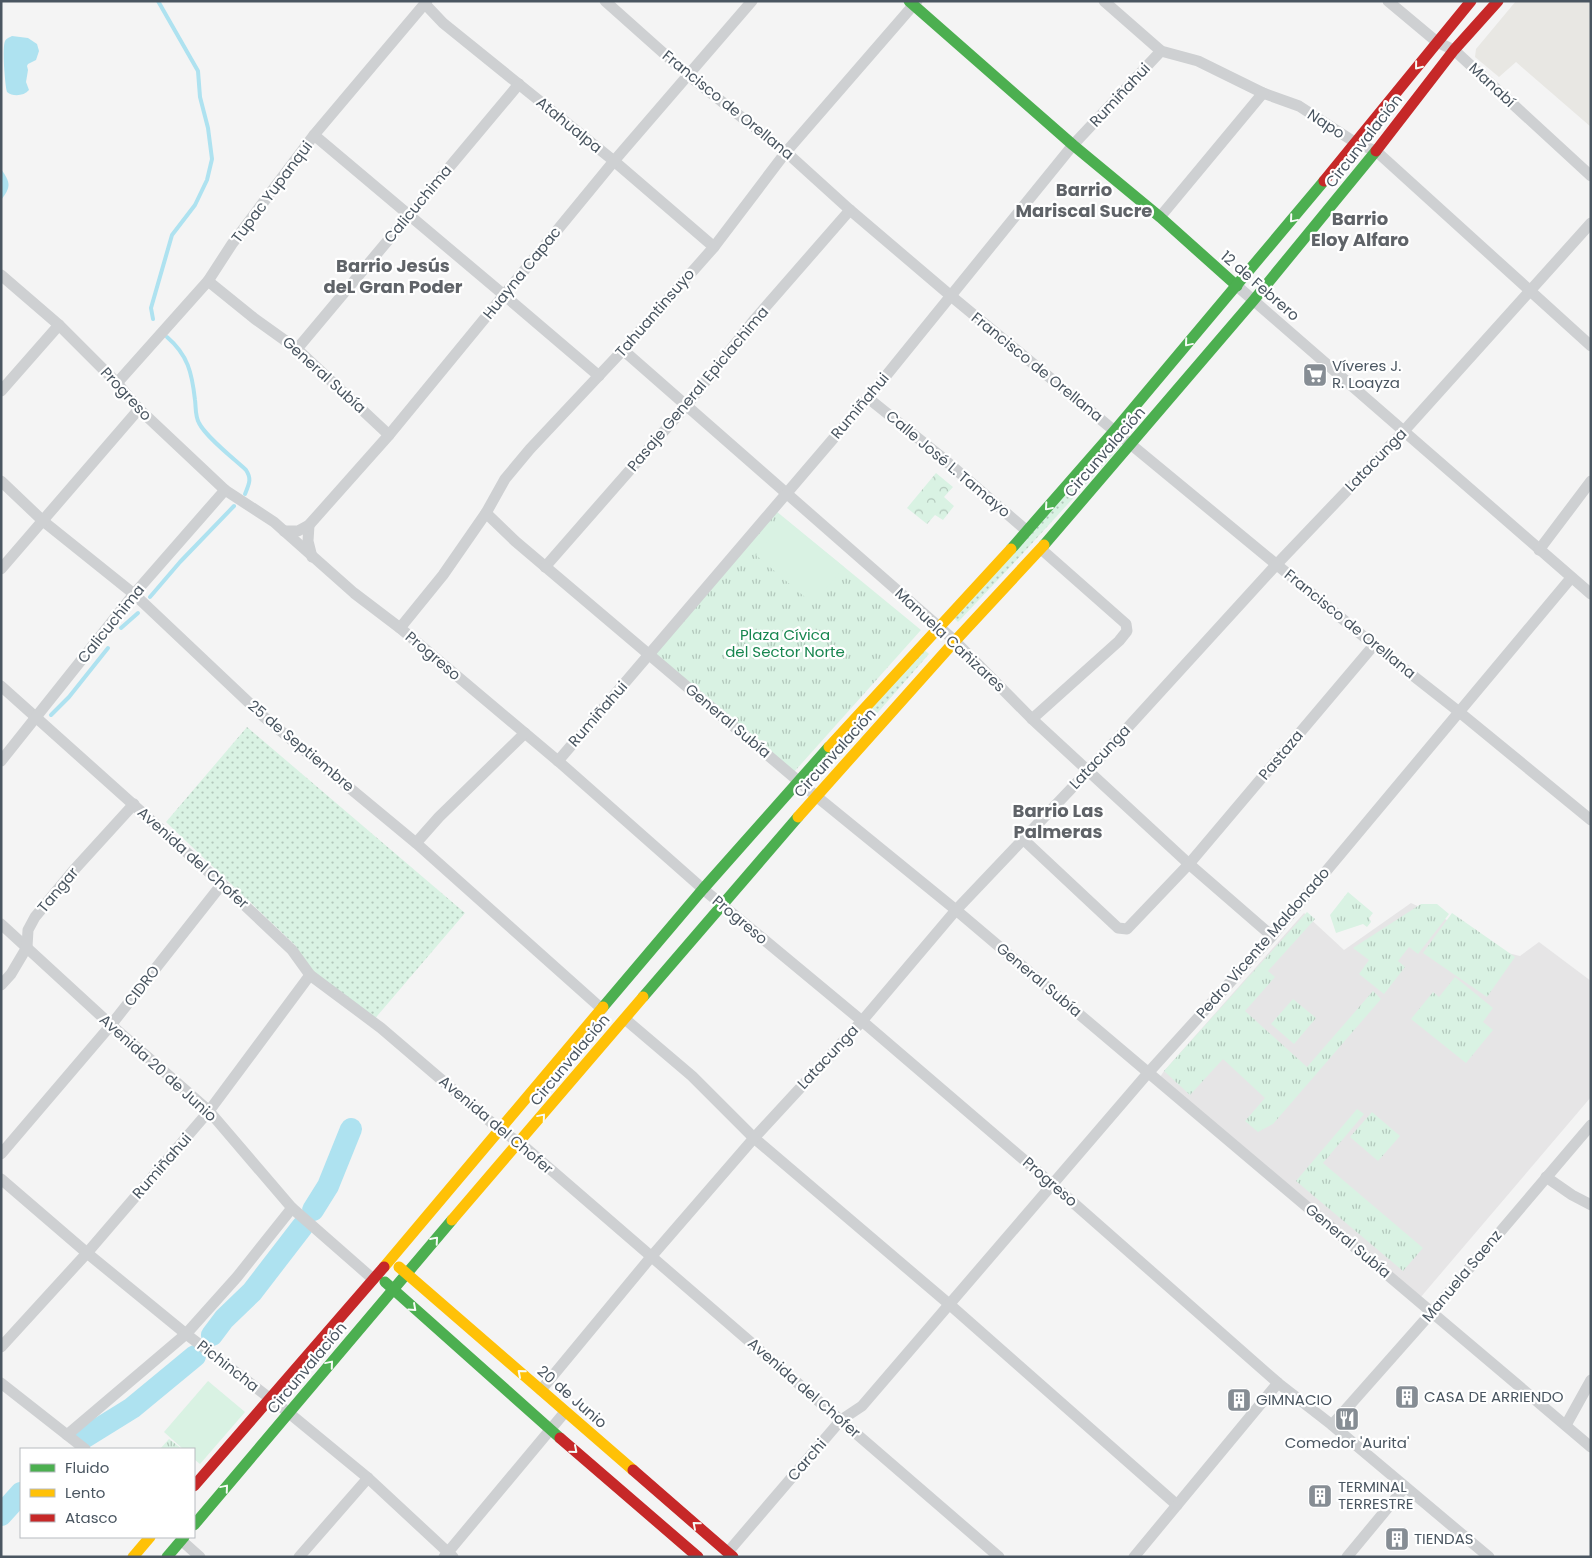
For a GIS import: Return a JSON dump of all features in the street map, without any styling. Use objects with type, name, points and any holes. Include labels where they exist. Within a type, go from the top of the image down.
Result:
[{"type":"main road","name":"Circunvalación","points":[[195,1485],[376,1277],[703,889],[798,781],[1027,531],[1115,430],[1356,143],[1471,1]]},
{"type":"main road","name":"Circunvalación","points":[[195,1524],[392,1289],[520,1143],[816,796],[1040,549],[1131,443],[1253,300],[1376,151],[1454,50],[1498,1]]},
{"type":"main road","name":"12 de Febrero","points":[[913,2],[1073,145],[1237,286]]},
{"type":"main road","name":"20 de Junio","points":[[391,1259],[565,1412],[731,1554]]},
{"type":"main road","points":[[376,1277],[698,1557]]},
{"type":"main road","points":[[133,1557],[149,1538]]},
{"type":"main road","points":[[167,1557],[182,1539]]},
{"type":"street","name":"Francisco de Orellana","points":[[605,1],[688,75],[786,152],[950,296],[1131,443],[1374,645],[1589,815]]},
{"type":"street","name":"Huayna Capac","points":[[309,525],[389,435],[614,162],[752,1]]},
{"type":"street","name":"Napo","points":[[1104,1],[1161,51],[1198,61],[1263,93],[1299,106],[1356,143],[1376,151],[1591,346]]},
{"type":"street","name":"Manabí","points":[[1388,1],[1437,42],[1454,50],[1591,176]]},
{"type":"street","name":"Tahuantinsuyo","points":[[400,628],[443,575],[486,513],[505,478],[623,350],[714,246],[786,152],[913,2]]},
{"type":"street","name":"Atahualpa","points":[[426,3],[443,23],[714,246]]},
{"type":"street","name":"Tupac Yupanqui","points":[[117,383],[208,282],[232,244],[314,135],[426,3]]},
{"type":"street","name":"Rumiñahui","points":[[558,761],[868,398],[1073,145],[1161,51]]},
{"type":"street","name":"Calicuchima","points":[[297,349],[519,84]]},
{"type":"street","points":[[1160,218],[1263,93]]},
{"type":"street","points":[[314,135],[599,376]]},
{"type":"street","name":"Pasaje General Epiclachima","points":[[545,567],[686,406],[756,320],[850,210]]},
{"type":"street","name":"Latacunga","points":[[541,1390],[651,1257],[754,1138],[862,1021],[956,910],[1088,771],[1276,565],[1403,432],[1591,223]]},
{"type":"street","name":"Progreso","points":[[1,275],[59,326],[117,383],[139,409],[225,490],[260,512],[284,531],[354,594],[400,628],[558,761],[703,889],[862,1021],[1052,1184],[1278,1383],[1332,1425],[1490,1557]]},
{"type":"street","name":"General Subía","points":[[208,282],[297,349],[389,435]]},
{"type":"street","name":"12 de Febrero","points":[[1237,286],[1591,594]]},
{"type":"street","points":[[1,391],[59,326]]},
{"type":"street","name":"Manuela Cañizares","points":[[623,350],[955,641],[1032,719],[1189,864],[1272,936]]},
{"type":"street","name":"Calle José L. Tamayo","points":[[868,398],[939,455],[1027,531]]},
{"type":"street","points":[[1,569],[139,409]]},
{"type":"street","name":"25 de Septiembre","points":[[1,481],[42,521],[134,594],[264,716],[416,843],[602,1009]]},
{"type":"street","points":[[1539,550],[1591,481]]},
{"type":"street","name":"Calicuchima","points":[[1,761],[134,594],[225,490]]},
{"type":"street","name":"General Subía","points":[[486,513],[515,542],[650,654],[798,781],[956,910],[1591,1447]]},
{"type":"street","points":[[284,531],[298,531],[309,525]]},
{"type":"street","points":[[309,525],[308,541],[312,557]]},
{"type":"street","points":[[1032,719],[1119,641],[1127,631],[1126,624],[1040,549]]},
{"type":"street","name":"Pedro Vicente Maldonado","points":[[949,1304],[1148,1073],[1272,936],[1571,578]]},
{"type":"street","name":"Pastaza","points":[[1024,840],[1118,928],[1126,929],[1189,864],[1374,645]]},
{"type":"street","name":"Avenida del Chofer","points":[[1,686],[222,884],[292,950],[310,975],[381,1028],[499,1129],[520,1143],[999,1557]]},
{"type":"street","points":[[416,843],[439,817],[524,734]]},
{"type":"street","name":"Tangar","points":[[1,985],[11,974],[28,947],[28,930],[35,917],[134,804]]},
{"type":"street","name":"CIDRO","points":[[1,1154],[111,1025],[222,884]]},
{"type":"street","name":"Avenida 20 de Junio","points":[[1,924],[111,1025],[209,1111],[292,1208],[376,1277]]},
{"type":"street","name":"Rumiñahui","points":[[1,1347],[88,1253],[209,1111],[310,975]]},
{"type":"street","points":[[625,1019],[692,1076],[754,1138],[949,1304],[1177,1505]]},
{"type":"street","name":"Manuela Saenz","points":[[1332,1425],[1432,1312],[1591,1125]]},
{"type":"street","points":[[1546,1177],[1572,1195],[1591,1205]]},
{"type":"street","name":"Pichincha","points":[[1,1179],[186,1334],[289,1413],[368,1478],[448,1555]]},
{"type":"street","points":[[67,1435],[186,1334],[237,1277],[292,1208]]},
{"type":"street","name":"Carchi","points":[[731,1554],[841,1420],[862,1406],[949,1304]]},
{"type":"street","points":[[1566,1425],[1591,1380]]},
{"type":"street","points":[[1,1383],[84,1448]]},
{"type":"street","points":[[1134,1557],[1278,1383]]},
{"type":"street","points":[[448,1555],[565,1412]]},
{"type":"street","points":[[299,1557],[368,1478]]},
{"type":"street","points":[[1347,1557],[1405,1487]]},
{"type":"street","points":[[182,1539],[200,1557]]},
{"type":"shaded area","points":[[1516,1],[1591,1],[1591,127],[1516,62],[1499,77],[1475,57],[1476,49]]},
{"type":"shaded area","points":[[1411,903],[1481,936],[1487,948],[1520,956],[1539,942],[1591,981],[1591,1097],[1420,1298],[1158,1080],[1304,913],[1344,950]]},
{"type":"green space","points":[[1109,439],[1121,446],[958,622],[950,614]]},
{"type":"green space","points":[[936,473],[953,487],[944,497],[954,506],[943,520],[935,515],[927,524],[907,508]]},
{"type":"green space","name":"Plaza Cívica del Sector Norte","points":[[776,511],[921,630],[794,772],[653,655]]},
{"type":"green space","points":[[786,520],[844,567],[813,604],[756,555]]},
{"type":"green space","points":[[921,647],[929,654],[824,774],[817,777],[809,769]]},
{"type":"green space","points":[[247,727],[465,913],[372,1022],[304,967],[295,945],[166,822]]},
{"type":"green space","points":[[1348,892],[1373,913],[1369,918],[1371,922],[1367,927],[1363,924],[1336,933],[1330,915]]},
{"type":"green space","points":[[1421,904],[1437,904],[1449,914],[1418,954],[1409,947],[1398,961],[1405,967],[1384,994],[1359,974],[1369,960],[1353,948]]},
{"type":"green space","points":[[1307,912],[1315,919],[1268,971],[1275,977],[1245,1011],[1307,1067],[1373,991],[1381,999],[1273,1124],[1258,1132],[1245,1121],[1265,1098],[1223,1059],[1190,1095],[1164,1071]]},
{"type":"green space","points":[[1452,913],[1515,957],[1487,997],[1423,953]]},
{"type":"green space","points":[[1455,977],[1493,1008],[1483,1022],[1493,1030],[1466,1063],[1411,1019],[1433,992],[1439,997]]},
{"type":"green space","points":[[1293,999],[1316,1018],[1294,1044],[1271,1024]]},
{"type":"green space","points":[[1357,1109],[1364,1114],[1323,1163],[1423,1248],[1403,1271],[1296,1181]]},
{"type":"green space","points":[[1372,1112],[1400,1136],[1378,1161],[1350,1137]]},
{"type":"green space","points":[[208,1381],[245,1412],[200,1464],[195,1460],[195,1448],[182,1448],[164,1432]]},
{"type":"green space","points":[[169,1439],[181,1448],[161,1448]]},
{"type":"water","points":[[12,36],[28,38],[37,44],[39,51],[36,60],[27,66],[26,82],[29,90],[24,94],[18,95],[12,95],[7,92],[5,82],[4,45],[6,39]]},
{"type":"water","points":[[1,169],[7,178],[8,188],[1,200]]},
{"type":"waterway","points":[[153,319],[151,308],[172,235],[195,205],[207,180],[212,159],[208,128],[200,97],[198,71],[158,1]]},
{"type":"waterway","points":[[167,337],[180,351],[188,365],[196,414],[202,429],[248,473],[249,482],[245,494]]},
{"type":"waterway","points":[[150,597],[180,562],[234,506]]},
{"type":"waterway","points":[[121,628],[138,613]]},
{"type":"waterway","points":[[51,715],[69,697],[108,648]]},
{"type":"waterway","points":[[313,1210],[328,1186],[351,1129]]},
{"type":"waterway","points":[[212,1335],[224,1319],[252,1292],[302,1227]]},
{"type":"waterway","points":[[82,1439],[132,1408],[195,1356]]},
{"type":"waterway","points":[[1,1515],[20,1494]]},
{"type":"traffic: fast","points":[[909,1],[1073,145],[1160,217],[1237,286]]},
{"type":"traffic: fast","points":[[1044,545],[1253,301],[1376,151]]},
{"type":"traffic: fast","points":[[1011,549],[1115,430],[1324,181]]},
{"type":"traffic: fast","points":[[603,1007],[703,889],[829,747]]},
{"type":"traffic: fast","points":[[643,997],[798,817]]},
{"type":"traffic: fast","points":[[195,1524],[452,1220]]},
{"type":"traffic: fast","points":[[385,1282],[560,1438]]},
{"type":"traffic: fast","points":[[167,1557],[183,1538]]},
{"type":"traffic: slow","points":[[798,817],[955,641],[1044,545]]},
{"type":"traffic: slow","points":[[829,747],[1011,549]]},
{"type":"traffic: slow","points":[[452,1220],[643,997]]},
{"type":"traffic: slow","points":[[384,1267],[603,1007]]},
{"type":"traffic: slow","points":[[399,1267],[633,1470]]},
{"type":"traffic: slow","points":[[133,1557],[149,1538]]},
{"type":"traffic: jam","points":[[1324,181],[1471,1]]},
{"type":"traffic: jam","points":[[1376,151],[1454,50],[1498,1]]},
{"type":"traffic: jam","points":[[195,1485],[384,1267]]},
{"type":"traffic: jam","points":[[560,1438],[698,1557]]},
{"type":"traffic: jam","points":[[633,1470],[733,1557]]},
{"type":"place","name":"Víveres J. R. Loayza","points":[[1315,375]]},
{"type":"place","name":"CASA DE ARRIENDO","points":[[1407,1397]]},
{"type":"place","name":"GIMNACIO","points":[[1239,1400]]},
{"type":"place","name":"Comedor 'Aurita'","points":[[1347,1419]]},
{"type":"place","name":"TERMINAL TERRESTRE","points":[[1320,1496]]},
{"type":"place","name":"TIENDAS","points":[[1397,1539]]},
{"type":"district","name":"Barrio Mariscal Sucre","points":[[1084,200]]},
{"type":"district","name":"Barrio Eloy Alfaro","points":[[1360,229]]},
{"type":"district","name":"Barrio Jesús deL Gran Poder","points":[[393,276]]},
{"type":"district","name":"Barrio Las Palmeras","points":[[1058,821]]}]
